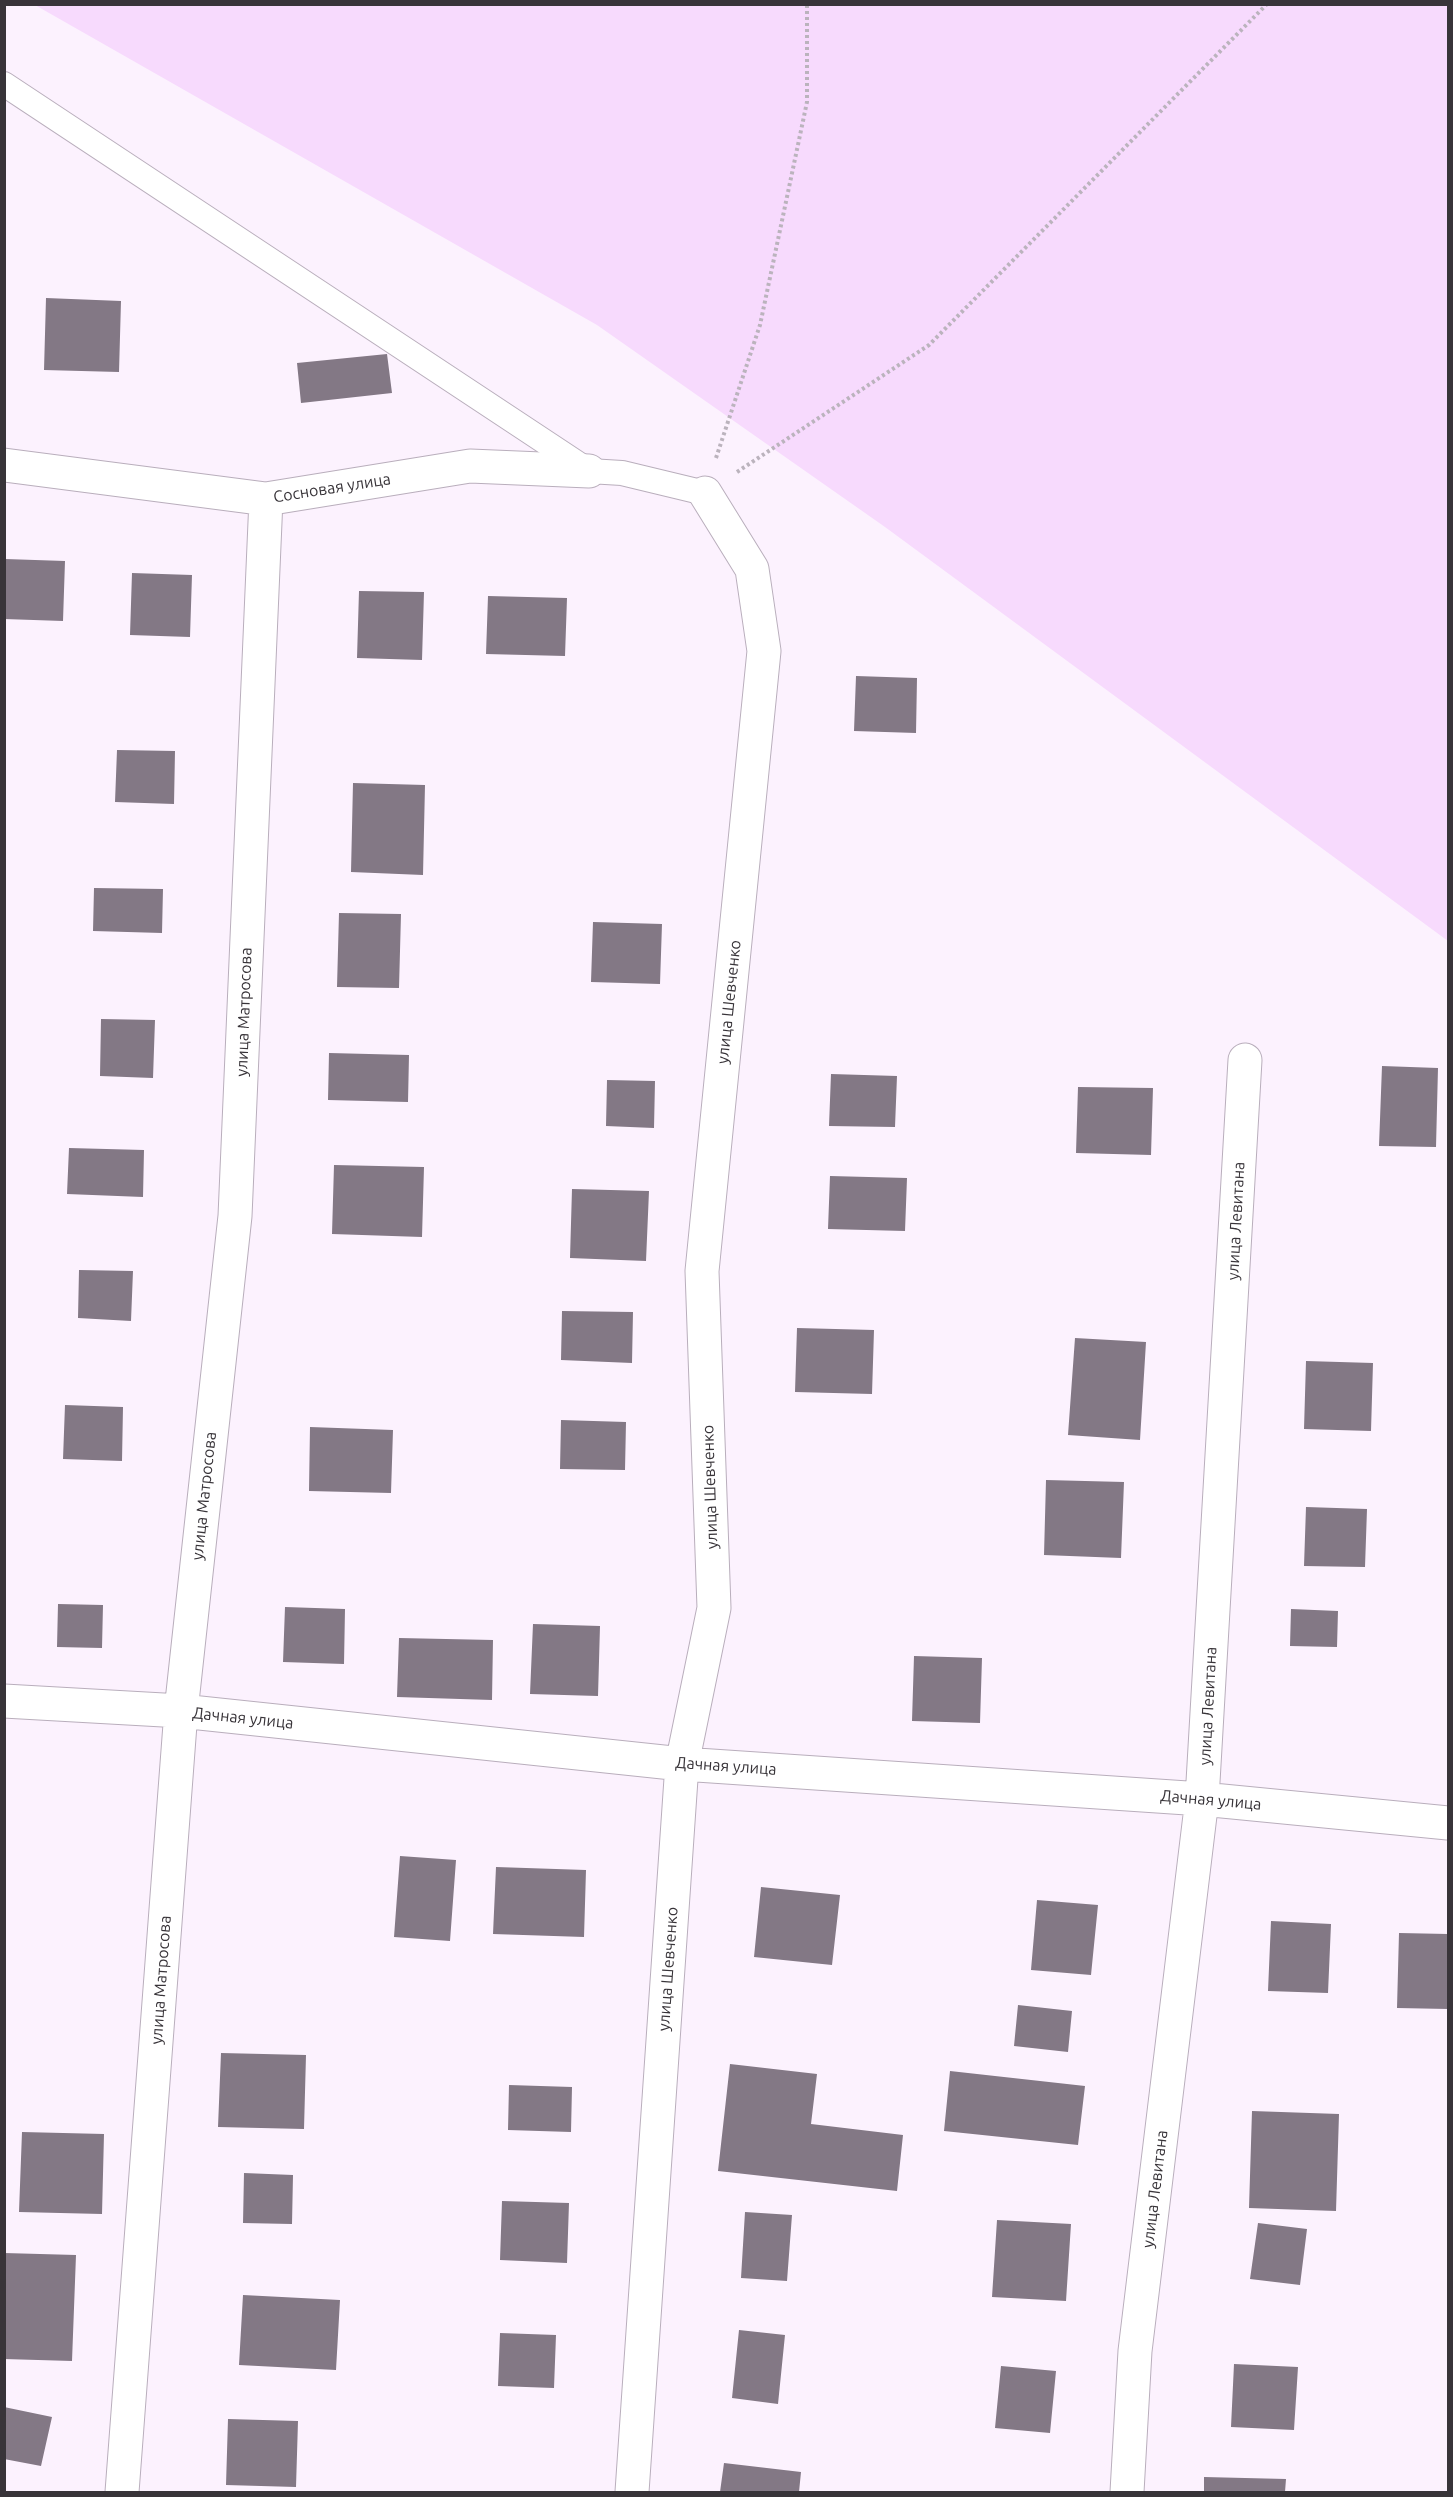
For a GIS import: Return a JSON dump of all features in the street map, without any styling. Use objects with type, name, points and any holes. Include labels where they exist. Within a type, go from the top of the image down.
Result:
[{"type":"street","name":"Сосновая улица","points":[[4,465],[266,499],[470,466],[589,471]]},
{"type":"street","name":"улица Шевченко","points":[[632,2493],[682,1764],[714,1608],[702,1271],[764,651],[752,569],[705,493]]},
{"type":"street","name":"улица Матросова","points":[[122,2493],[181,1711],[235,1216],[266,499]]},
{"type":"street","name":"улица Левитана","points":[[1127,2493],[1136,2351],[1202,1799],[1245,1060]]},
{"type":"street","name":"Дачная улица","points":[[4,1701],[181,1711],[682,1764],[1202,1799],[1449,1823]]},
{"type":"lane","points":[[4,84],[589,471],[622,473],[705,493]]},
{"type":"path","points":[[705,493],[759,325],[807,102],[807,4]]},
{"type":"path","points":[[705,493],[929,345],[1267,4]]},
{"type":"shaded area","points":[[35,5],[1448,5],[1448,941],[885,527],[597,325]]},
{"type":"building","points":[[46,298],[121,301],[119,372],[44,370]]},
{"type":"building","points":[[387,354],[392,393],[301,403],[297,363]]},
{"type":"building","points":[[5,559],[65,561],[63,621],[4,619]]},
{"type":"building","points":[[132,573],[192,575],[190,637],[130,635]]},
{"type":"building","points":[[359,591],[424,592],[422,660],[357,658]]},
{"type":"building","points":[[488,596],[567,598],[565,656],[486,654]]},
{"type":"building","points":[[856,676],[917,678],[916,733],[854,731]]},
{"type":"building","points":[[117,750],[175,751],[174,804],[115,802]]},
{"type":"building","points":[[353,783],[425,785],[423,875],[351,872]]},
{"type":"building","points":[[94,888],[163,889],[162,933],[93,931]]},
{"type":"building","points":[[339,913],[401,914],[399,988],[337,987]]},
{"type":"building","points":[[593,922],[662,924],[660,984],[591,982]]},
{"type":"building","points":[[101,1019],[155,1020],[153,1078],[100,1076]]},
{"type":"building","points":[[329,1053],[409,1055],[408,1102],[328,1100]]},
{"type":"building","points":[[1382,1066],[1438,1068],[1436,1147],[1379,1146]]},
{"type":"building","points":[[831,1074],[897,1076],[895,1127],[829,1126]]},
{"type":"building","points":[[607,1080],[655,1081],[654,1128],[606,1126]]},
{"type":"building","points":[[1078,1087],[1153,1088],[1151,1155],[1076,1153]]},
{"type":"building","points":[[69,1148],[144,1150],[143,1197],[67,1194]]},
{"type":"building","points":[[334,1165],[424,1167],[422,1237],[332,1234]]},
{"type":"building","points":[[830,1176],[907,1178],[905,1231],[828,1229]]},
{"type":"building","points":[[572,1189],[649,1191],[646,1261],[570,1258]]},
{"type":"building","points":[[79,1270],[133,1271],[131,1321],[78,1318]]},
{"type":"building","points":[[562,1311],[633,1312],[632,1363],[561,1360]]},
{"type":"building","points":[[797,1328],[874,1330],[872,1394],[795,1392]]},
{"type":"building","points":[[1075,1338],[1146,1342],[1140,1440],[1068,1435]]},
{"type":"building","points":[[1306,1361],[1373,1363],[1371,1431],[1304,1429]]},
{"type":"building","points":[[65,1405],[123,1407],[122,1461],[63,1459]]},
{"type":"building","points":[[561,1420],[626,1422],[625,1470],[560,1469]]},
{"type":"building","points":[[310,1427],[393,1430],[391,1493],[309,1491]]},
{"type":"building","points":[[1046,1480],[1124,1482],[1121,1558],[1044,1555]]},
{"type":"building","points":[[1306,1507],[1367,1509],[1365,1567],[1304,1566]]},
{"type":"building","points":[[58,1604],[103,1605],[102,1648],[57,1647]]},
{"type":"building","points":[[285,1607],[345,1609],[344,1664],[283,1662]]},
{"type":"building","points":[[1291,1609],[1338,1611],[1337,1647],[1290,1646]]},
{"type":"building","points":[[533,1624],[600,1626],[598,1696],[530,1694]]},
{"type":"building","points":[[399,1638],[493,1640],[492,1700],[397,1697]]},
{"type":"building","points":[[914,1656],[982,1658],[980,1723],[912,1721]]},
{"type":"building","points":[[400,1856],[456,1860],[450,1941],[394,1937]]},
{"type":"building","points":[[496,1867],[586,1870],[584,1937],[493,1934]]},
{"type":"building","points":[[761,1887],[840,1895],[832,1965],[754,1957]]},
{"type":"building","points":[[1037,1900],[1098,1905],[1091,1975],[1031,1970]]},
{"type":"building","points":[[1271,1921],[1331,1924],[1328,1993],[1268,1991]]},
{"type":"building","points":[[1399,1933],[1448,1934],[1448,2009],[1397,2008]]},
{"type":"building","points":[[1018,2005],[1072,2011],[1068,2052],[1014,2046]]},
{"type":"building","points":[[221,2053],[306,2055],[304,2129],[218,2127]]},
{"type":"building","points":[[730,2064],[817,2074],[811,2124],[903,2135],[897,2191],[718,2171]]},
{"type":"building","points":[[950,2071],[1085,2086],[1078,2145],[944,2131]]},
{"type":"building","points":[[509,2085],[572,2087],[571,2132],[508,2130]]},
{"type":"building","points":[[1252,2111],[1339,2114],[1336,2211],[1249,2208]]},
{"type":"building","points":[[22,2132],[104,2134],[102,2214],[19,2212]]},
{"type":"building","points":[[244,2173],[293,2175],[292,2224],[243,2223]]},
{"type":"building","points":[[502,2201],[569,2203],[567,2263],[500,2260]]},
{"type":"building","points":[[745,2212],[792,2215],[787,2281],[741,2278]]},
{"type":"building","points":[[997,2220],[1071,2224],[1066,2301],[992,2297]]},
{"type":"building","points":[[1258,2223],[1307,2229],[1300,2285],[1250,2279]]},
{"type":"building","points":[[4,2253],[76,2255],[72,2361],[4,2359]]},
{"type":"building","points":[[243,2295],[340,2300],[336,2370],[239,2365]]},
{"type":"building","points":[[739,2330],[785,2335],[778,2404],[732,2398]]},
{"type":"building","points":[[500,2333],[556,2335],[554,2388],[498,2386]]},
{"type":"building","points":[[1234,2364],[1298,2367],[1294,2430],[1231,2427]]},
{"type":"building","points":[[1001,2366],[1056,2371],[1050,2433],[995,2428]]},
{"type":"building","points":[[4,2407],[52,2417],[41,2466],[4,2459]]},
{"type":"building","points":[[228,2419],[298,2421],[296,2487],[226,2485]]},
{"type":"building","points":[[724,2463],[801,2472],[799,2492],[720,2492]]},
{"type":"building","points":[[1204,2477],[1286,2479],[1285,2492],[1204,2492]]}]
